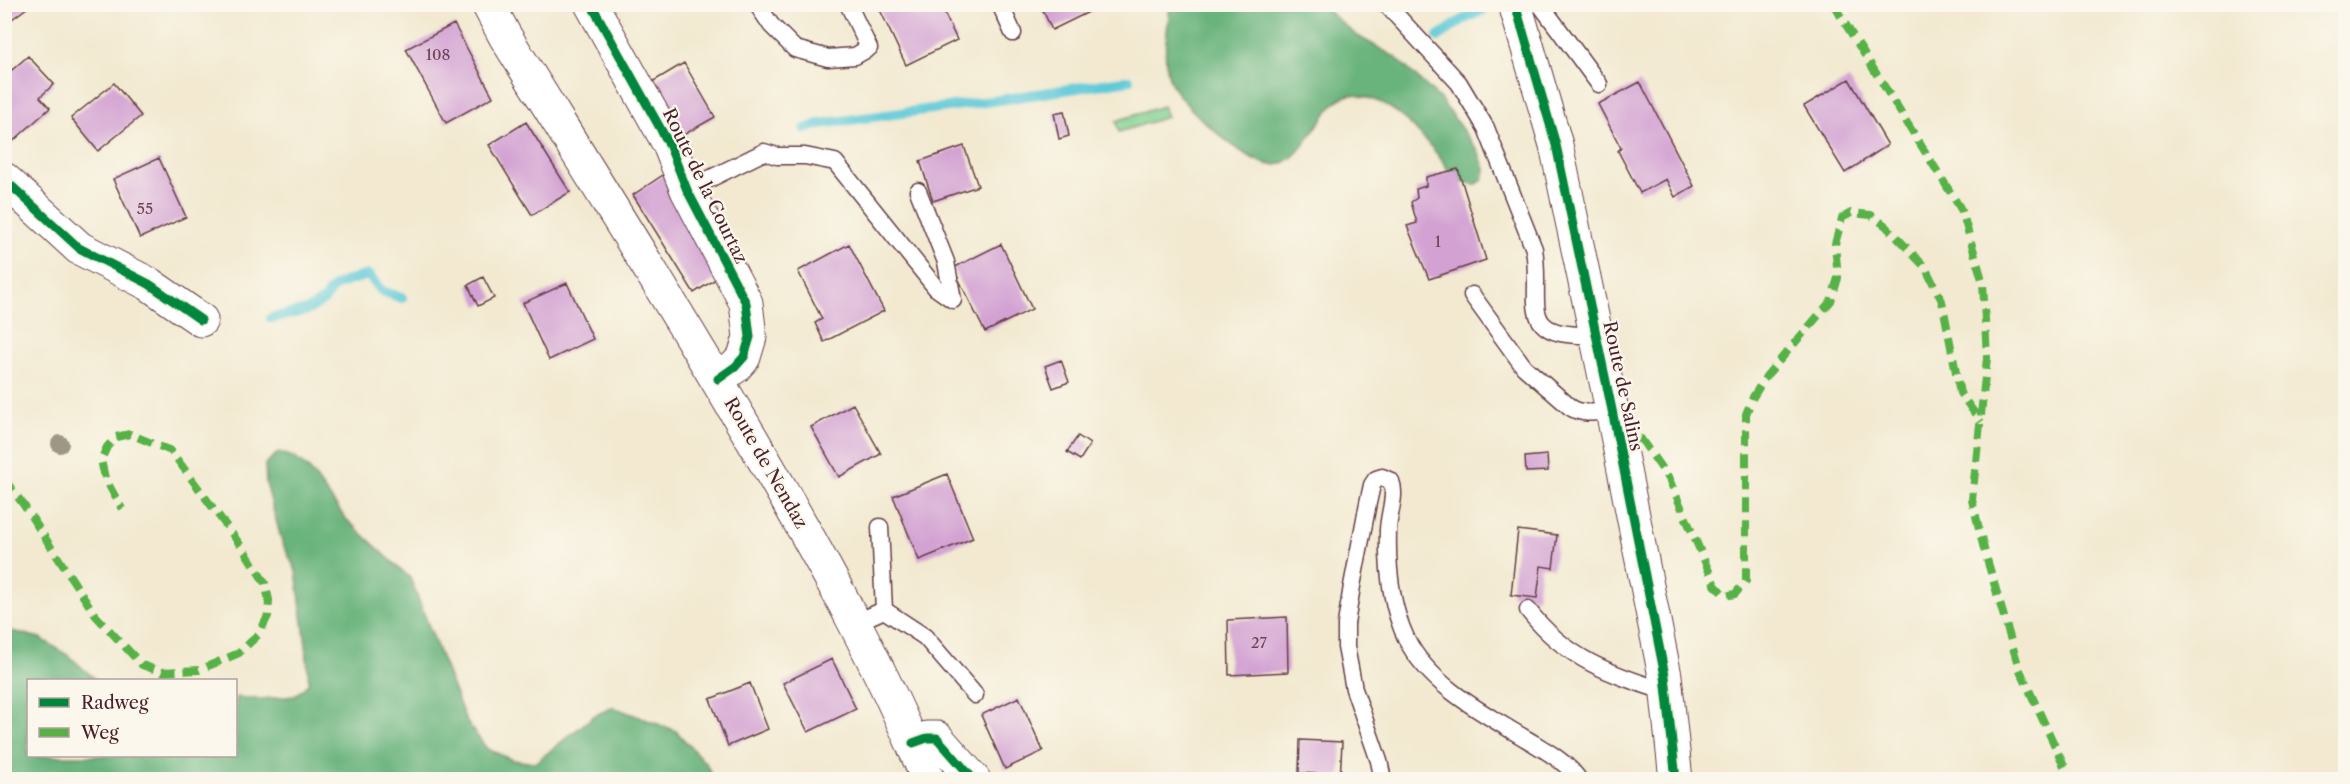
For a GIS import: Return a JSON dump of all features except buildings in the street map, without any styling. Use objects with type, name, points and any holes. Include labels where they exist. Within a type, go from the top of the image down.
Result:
[{"type":"street","name":"Route de Nendaz","points":[[488,4],[511,46],[718,379],[824,564],[870,616],[890,691],[928,780]]},
{"type":"street","name":"Route de la Courtaz","points":[[591,4],[669,144],[687,190],[746,303],[750,337],[744,357],[735,367],[718,379]]},
{"type":"street","name":"Route de Salins","points":[[1515,4],[1556,145],[1612,410],[1667,692],[1678,775]]},
{"type":"street","points":[[4,179],[79,248],[149,284],[201,320]]},
{"type":"street","points":[[913,743],[937,738],[974,780]]},
{"type":"lane","points":[[757,4],[771,25],[795,49],[828,58],[855,56],[869,48],[848,4]]},
{"type":"lane","points":[[1000,4],[1013,33]]},
{"type":"lane","points":[[1386,4],[1459,83],[1486,128],[1534,249],[1537,266],[1536,314],[1540,323],[1559,334],[1595,334]]},
{"type":"lane","points":[[1540,4],[1599,84]]},
{"type":"lane","points":[[687,190],[764,152],[777,156],[805,156],[835,162],[936,288],[953,300],[946,262],[918,191]]},
{"type":"lane","points":[[1472,295],[1524,367],[1570,407],[1575,411],[1588,414],[1612,410]]},
{"type":"lane","points":[[1383,780],[1379,761],[1354,689],[1346,647],[1347,614],[1368,503],[1372,485],[1376,479],[1382,477],[1391,481],[1394,488],[1388,528],[1391,588],[1406,638],[1415,653],[1448,687],[1562,763],[1579,780]]},
{"type":"lane","points":[[880,527],[870,616],[925,637],[975,695]]},
{"type":"lane","points":[[1528,610],[1543,630],[1577,657],[1667,692]]},
{"type":"green space","points":[[1170,5],[1321,5],[1356,35],[1395,57],[1440,99],[1478,151],[1485,169],[1483,180],[1475,185],[1454,177],[1412,125],[1381,103],[1356,95],[1345,97],[1334,104],[1297,153],[1286,162],[1274,165],[1263,163],[1249,156],[1218,134],[1189,107],[1172,85],[1166,66]]},
{"type":"green space","points":[[1163,106],[1167,117],[1119,132],[1116,121]]},
{"type":"green space","points":[[279,452],[295,458],[310,470],[346,519],[410,578],[466,721],[487,749],[513,760],[535,763],[594,716],[613,707],[676,731],[707,765],[713,779],[5,779],[5,636],[12,631],[40,638],[69,656],[95,679],[27,679],[27,757],[237,757],[237,697],[262,699],[295,696],[309,683],[296,571],[282,542],[266,483],[265,464]]},
{"type":"waterway","points":[[1438,37],[1462,20],[1483,10]]},
{"type":"waterway","points":[[805,129],[819,124],[1129,80]]},
{"type":"waterway","points":[[271,318],[308,310],[325,299],[337,285],[368,275],[382,291],[402,298]]},
{"type":"marked path","points":[[1833,4],[1962,211],[1983,283],[1987,358],[1972,500],[2019,668],[2065,768],[2066,780]]},
{"type":"marked path","points":[[1617,438],[1633,436],[1641,439],[1669,479],[1715,585],[1725,596],[1735,594],[1746,581],[1746,414],[1753,397],[1767,375],[1831,301],[1838,278],[1835,244],[1842,218],[1851,213],[1871,215],[1886,226],[1925,267],[1942,301],[1960,393],[1981,422]]},
{"type":"marked path","points":[[4,479],[23,504],[96,616],[142,665],[162,672],[199,670],[239,653],[259,634],[268,616],[269,600],[265,583],[244,550],[171,451],[130,434],[116,437],[107,447],[101,460],[105,478],[122,509]]},
{"type":"cycle path","points":[[591,4],[669,144],[687,190],[746,303],[750,337],[744,357],[735,367],[718,379]]},
{"type":"cycle path","points":[[1515,4],[1556,145],[1612,410],[1665,676],[1676,780]]},
{"type":"cycle path","points":[[4,179],[79,248],[149,284],[201,320]]},
{"type":"cycle path","points":[[913,743],[927,738],[937,738],[974,780]]}]
